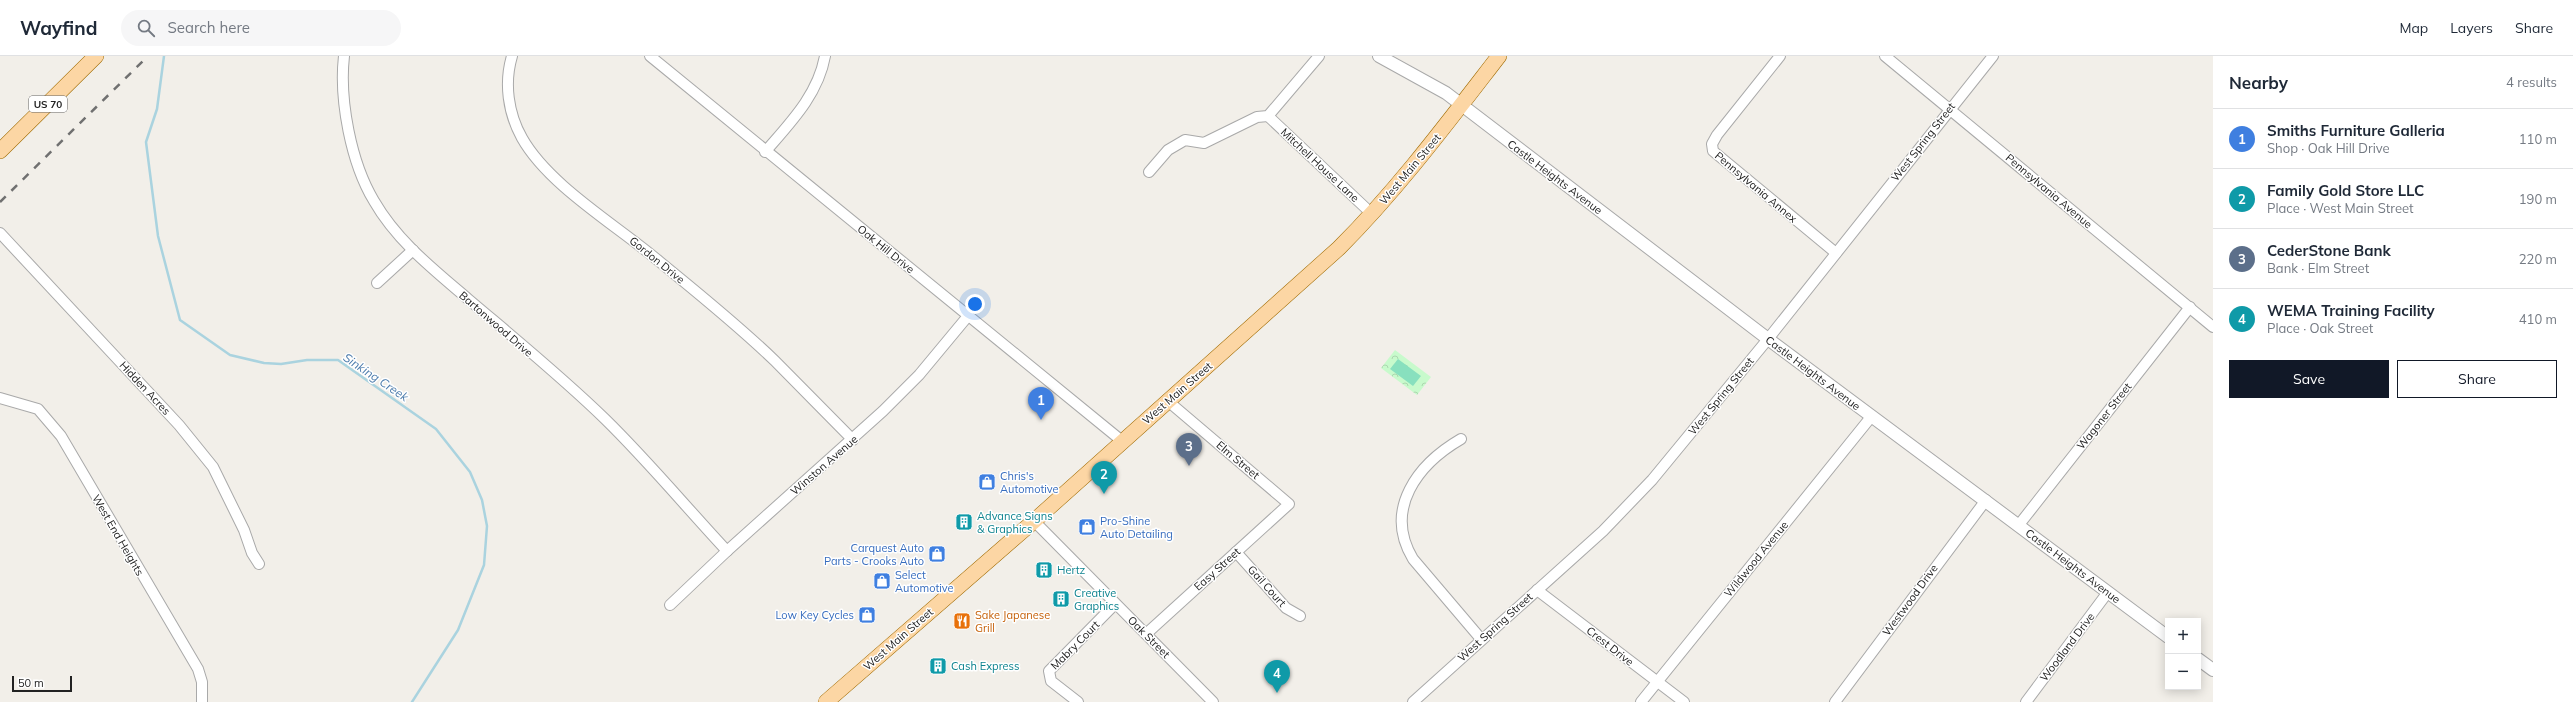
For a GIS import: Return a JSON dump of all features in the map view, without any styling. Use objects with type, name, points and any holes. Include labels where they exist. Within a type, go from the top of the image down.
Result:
[{"type":"main road","name":"US 70","points":[[0,151],[96,56]]},
{"type":"main road","name":"West Main Street","points":[[826,702],[1034,521],[1122,441],[1169,402],[1313,274],[1372,214],[1461,106],[1499,56]]},
{"type":"street","name":"Bartonwood Drive","points":[[344,56],[344,83],[349,131],[365,184],[387,221],[413,250],[605,419],[727,551]]},
{"type":"street","name":"Gordon Drive","points":[[512,56],[508,69],[509,103],[522,138],[544,165],[564,186],[659,261],[774,360],[853,440]]},
{"type":"street","name":"Oak Hill Drive","points":[[650,56],[765,152],[1122,441]]},
{"type":"street","points":[[765,152],[811,95],[818,81],[825,56]]},
{"type":"street","points":[[1149,172],[1168,150],[1185,140],[1204,143],[1257,117],[1268,116],[1319,56]]},
{"type":"street","name":"Castle Heights Avenue","points":[[1379,56],[1446,93],[1768,340],[1986,500],[2018,526],[2165,635]]},
{"type":"street","name":"Pennsylvania Annex","points":[[1780,56],[1717,135],[1712,144],[1713,151],[1836,253]]},
{"type":"street","name":"Pennsylvania Avenue","points":[[1885,56],[2213,327]]},
{"type":"street","name":"West Spring Street","points":[[1413,702],[1632,502],[1768,340],[1949,108],[1993,56]]},
{"type":"street","name":"Mitchell House Lane","points":[[1268,116],[1372,214]]},
{"type":"street","name":"Hidden Acres","points":[[0,233],[179,425],[213,467],[244,530],[252,553],[260,564]]},
{"type":"street","points":[[377,283],[413,250]]},
{"type":"street","name":"Wagoner Street","points":[[2018,526],[2190,307]]},
{"type":"street","name":"Winston Avenue","points":[[670,605],[727,551],[853,440],[919,375],[968,316]]},
{"type":"street","name":"West End Heights","points":[[0,398],[38,408],[61,436],[198,670],[202,682],[202,702]]},
{"type":"street","name":"Elm Street","points":[[1169,402],[1289,504]]},
{"type":"street","name":"Wildwood Avenue","points":[[1641,702],[1871,417]]},
{"type":"street","points":[[1461,438],[1433,459],[1412,483],[1404,506],[1402,526],[1407,548],[1413,559],[1481,639]]},
{"type":"street","name":"Westwood Drive","points":[[1835,702],[1986,500]]},
{"type":"street","name":"Easy Street","points":[[1146,634],[1289,504]]},
{"type":"street","name":"Oak Street","points":[[1034,521],[1213,702]]},
{"type":"street","name":"Gail Court","points":[[1236,552],[1286,608],[1300,616]]},
{"type":"street","name":"Crest Drive","points":[[1537,590],[1684,702]]},
{"type":"street","name":"Woodland Drive","points":[[2026,702],[2108,592]]},
{"type":"street","name":"Mabry Court","points":[[1078,702],[1051,682],[1049,671],[1116,604]]},
{"type":"street","points":[[2201,661],[2213,670]]},
{"type":"green space","points":[[1395,350],[1431,377],[1417,395],[1381,368]]},
{"type":"green space","points":[[1398,359],[1421,376],[1413,386],[1390,369]]},
{"type":"waterway","name":"Sinking Creek","points":[[164,56],[157,109],[146,142],[158,236],[180,320],[230,355],[264,363],[281,364],[307,360],[338,360],[436,429],[470,472],[482,500],[487,526],[484,565],[458,630],[412,702]]},
{"type":"railway","points":[[0,202],[148,56]]},
{"type":"place","name":"Smiths Furniture Galleria","points":[[1041,420]]},
{"type":"place","name":"CederStone Bank","points":[[1189,466]]},
{"type":"place","name":"Chris's Automotive","points":[[987,482]]},
{"type":"place","name":"Family Gold Store LLC","points":[[1104,494]]},
{"type":"place","name":"Advance Signs & Graphics","points":[[964,522]]},
{"type":"place","name":"Pro-Shine Auto Detailing","points":[[1087,527]]},
{"type":"place","name":"Carquest Auto Parts - Crooks Auto","points":[[937,554]]},
{"type":"place","name":"Hertz","points":[[1044,570]]},
{"type":"place","name":"Select Automotive","points":[[882,581]]},
{"type":"place","name":"Creative Graphics","points":[[1061,599]]},
{"type":"place","name":"Low Key Cycles","points":[[867,615]]},
{"type":"place","name":"Sake Japanese Grill","points":[[962,621]]},
{"type":"place","name":"Cash Express","points":[[938,666]]},
{"type":"place","name":"WEMA Training Facility","points":[[1277,693]]}]
